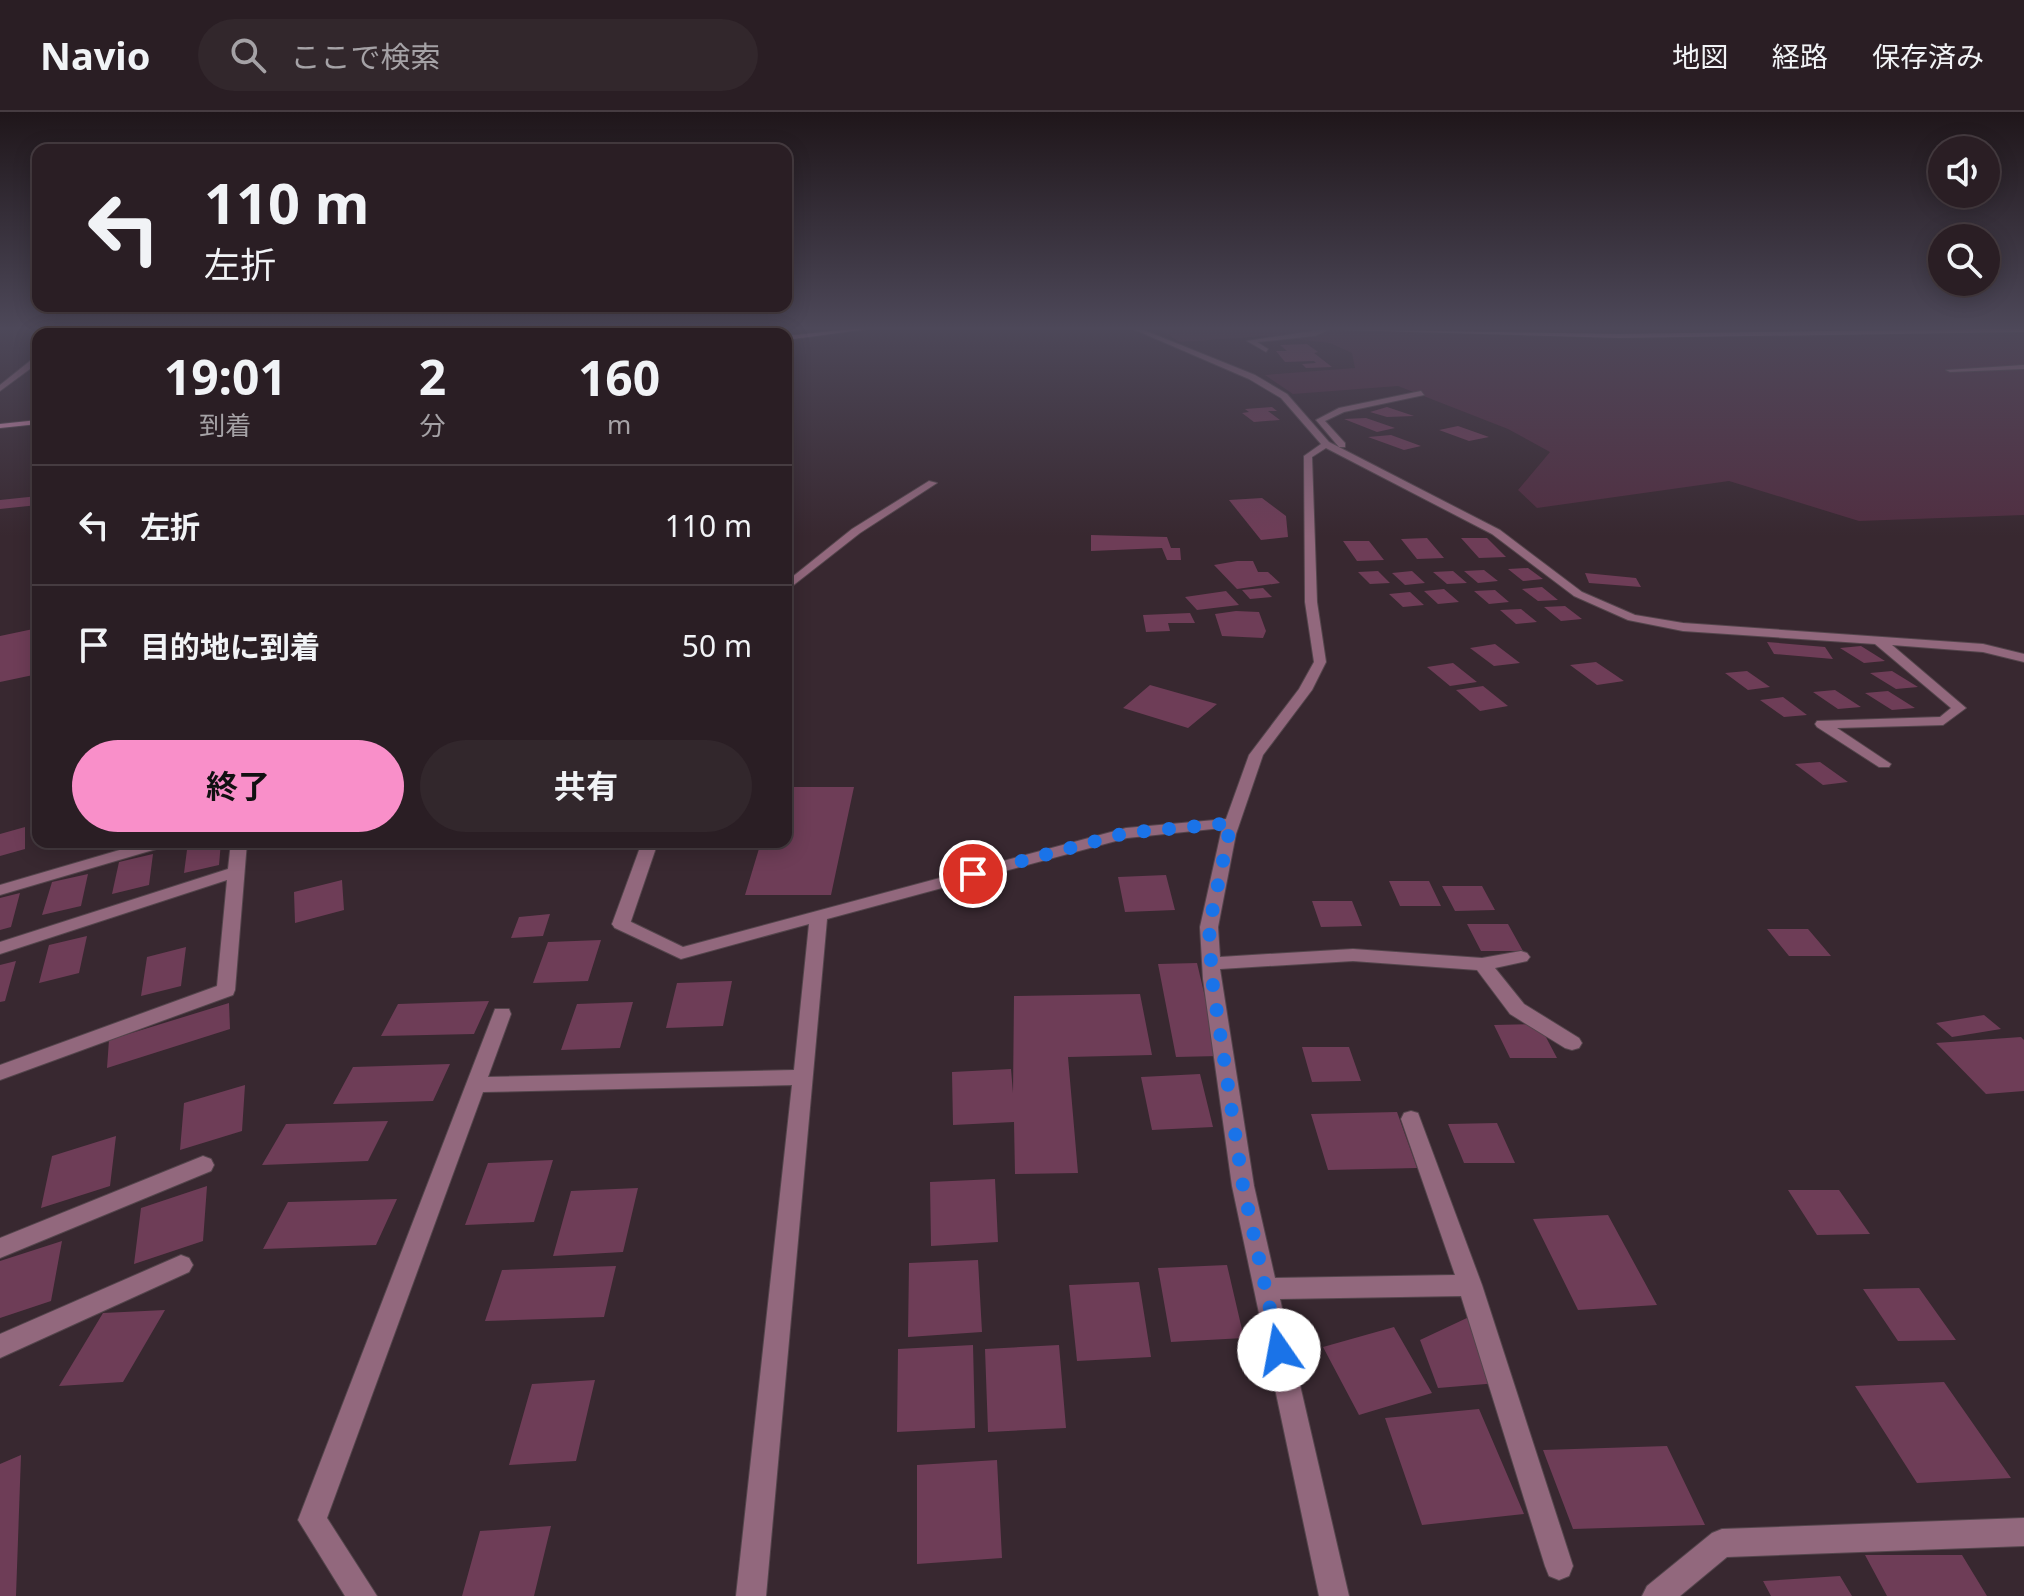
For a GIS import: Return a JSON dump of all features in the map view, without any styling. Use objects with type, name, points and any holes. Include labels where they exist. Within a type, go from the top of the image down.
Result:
[{"type":"street","points":[[1286,398],[1326,444],[1496,532],[1578,594],[1632,618],[1683,627],[1983,648],[2024,658]]},
{"type":"street","points":[[1381,473],[1378,464],[1340,444],[1320,420],[1342,410],[1397,398]]},
{"type":"street","points":[[0,426],[32,423]]},
{"type":"street","points":[[1326,444],[1308,456],[1307,534],[1311,602],[1320,662],[1305,690],[1256,755],[1231,823],[1209,927],[1243,1186],[1334,1596]]},
{"type":"street","points":[[792,583],[856,531],[932,483]]},
{"type":"street","points":[[1879,641],[1959,708],[1943,721],[1822,724],[1884,764]]},
{"type":"street","points":[[648,848],[621,924],[681,953],[1126,833],[1231,823]]},
{"type":"street","points":[[0,890],[144,848]]},
{"type":"street","points":[[0,1073],[226,990],[238,848]]},
{"type":"street","points":[[0,948],[236,872]]},
{"type":"street","points":[[751,1596],[819,915]]},
{"type":"street","points":[[1212,963],[1353,955],[1482,964],[1521,957]]},
{"type":"street","points":[[1482,964],[1517,1009],[1572,1043]]},
{"type":"street","points":[[362,1596],[312,1520],[502,1014]]},
{"type":"street","points":[[475,1085],[803,1077]]},
{"type":"street","points":[[1411,1119],[1470,1285],[1559,1566]]},
{"type":"street","points":[[0,1248],[203,1165]]},
{"type":"street","points":[[0,1346],[181,1265]]},
{"type":"street","points":[[1266,1289],[1470,1285]]},
{"type":"street","points":[[1657,1596],[1722,1543],[2024,1532]]},
{"type":"shaded area","points":[[1429,398],[2024,398],[2024,515],[1859,521],[1729,481],[1537,508],[1518,490],[1550,452],[1508,429]]},
{"type":"building","points":[[1272,407],[1277,411],[1268,411],[1280,420],[1254,422],[1242,413],[1249,412],[1245,409]]},
{"type":"building","points":[[1387,407],[1414,416],[1387,417],[1370,412]]},
{"type":"building","points":[[1366,418],[1395,428],[1377,432],[1344,419]]},
{"type":"building","points":[[1458,426],[1489,437],[1469,441],[1439,430]]},
{"type":"building","points":[[1391,435],[1421,446],[1404,450],[1368,437]]},
{"type":"building","points":[[32,497],[32,506],[0,509],[0,500]]},
{"type":"building","points":[[1262,498],[1286,516],[1288,537],[1261,540],[1229,500]]},
{"type":"building","points":[[1091,535],[1167,537],[1171,548],[1180,548],[1181,560],[1167,560],[1162,548],[1091,551]]},
{"type":"building","points":[[1427,538],[1444,558],[1417,559],[1401,539]]},
{"type":"building","points":[[1461,538],[1487,538],[1506,557],[1479,558]]},
{"type":"building","points":[[1343,541],[1369,541],[1384,560],[1357,561]]},
{"type":"building","points":[[1253,561],[1258,572],[1268,572],[1280,583],[1237,589],[1214,565]]},
{"type":"building","points":[[1528,568],[1543,579],[1523,581],[1508,569]]},
{"type":"building","points":[[1484,570],[1498,581],[1478,583],[1464,571]]},
{"type":"building","points":[[1378,571],[1390,583],[1370,584],[1358,572]]},
{"type":"building","points":[[1412,571],[1425,583],[1405,585],[1392,573]]},
{"type":"building","points":[[1453,571],[1467,583],[1447,584],[1433,572]]},
{"type":"building","points":[[1585,573],[1636,578],[1641,587],[1589,583]]},
{"type":"building","points":[[1542,587],[1558,600],[1538,601],[1522,589]]},
{"type":"building","points":[[1263,588],[1272,597],[1250,599],[1242,590]]},
{"type":"building","points":[[1444,589],[1459,602],[1438,604],[1424,591]]},
{"type":"building","points":[[1495,590],[1509,602],[1489,604],[1474,591]]},
{"type":"building","points":[[1226,591],[1239,605],[1197,610],[1185,597]]},
{"type":"building","points":[[1410,592],[1424,605],[1403,607],[1389,594]]},
{"type":"building","points":[[1565,606],[1582,619],[1561,621],[1544,607]]},
{"type":"building","points":[[1521,609],[1537,622],[1516,624],[1500,610]]},
{"type":"building","points":[[1259,612],[1266,631],[1263,638],[1222,636],[1215,614]]},
{"type":"building","points":[[1190,613],[1195,623],[1168,623],[1170,631],[1146,632],[1143,615]]},
{"type":"building","points":[[32,629],[32,675],[0,682],[0,636]]},
{"type":"building","points":[[1767,642],[1825,647],[1833,659],[1774,654]]},
{"type":"building","points":[[1495,644],[1520,663],[1494,666],[1470,648]]},
{"type":"building","points":[[1861,646],[1885,661],[1864,663],[1840,648]]},
{"type":"building","points":[[1596,662],[1624,681],[1597,685],[1570,665]]},
{"type":"building","points":[[1453,663],[1477,682],[1450,686],[1427,667]]},
{"type":"building","points":[[1747,671],[1770,687],[1748,690],[1725,673]]},
{"type":"building","points":[[1892,671],[1918,687],[1896,689],[1870,673]]},
{"type":"building","points":[[1150,685],[1217,704],[1188,728],[1123,708]]},
{"type":"building","points":[[1483,686],[1508,706],[1480,711],[1456,690]]},
{"type":"building","points":[[1835,690],[1861,707],[1838,709],[1813,692]]},
{"type":"building","points":[[1888,691],[1915,708],[1892,710],[1865,693]]},
{"type":"building","points":[[1783,697],[1807,715],[1784,717],[1760,700]]},
{"type":"building","points":[[1820,762],[1848,782],[1823,785],[1795,764]]},
{"type":"building","points":[[792,787],[854,787],[831,895],[745,895],[759,848],[792,848]]},
{"type":"building","points":[[25,827],[25,849],[0,856],[0,834]]},
{"type":"building","points":[[187,848],[220,848],[219,865],[184,873]]},
{"type":"building","points":[[153,854],[149,885],[112,894],[119,862]]},
{"type":"building","points":[[88,874],[81,906],[42,915],[52,882]]},
{"type":"building","points":[[1166,875],[1175,910],[1125,912],[1118,877]]},
{"type":"building","points":[[342,880],[344,910],[295,923],[294,892]]},
{"type":"building","points":[[1389,881],[1429,881],[1441,906],[1400,906]]},
{"type":"building","points":[[1442,886],[1482,886],[1495,910],[1455,911]]},
{"type":"building","points":[[20,893],[11,927],[0,930],[0,898]]},
{"type":"building","points":[[1312,901],[1352,901],[1362,926],[1321,927]]},
{"type":"building","points":[[550,914],[543,936],[511,938],[519,917]]},
{"type":"building","points":[[1467,924],[1508,924],[1523,951],[1481,951]]},
{"type":"building","points":[[1767,929],[1808,929],[1831,956],[1789,956]]},
{"type":"building","points":[[87,936],[79,973],[39,983],[49,945]]},
{"type":"building","points":[[601,940],[588,981],[533,983],[548,942]]},
{"type":"building","points":[[186,947],[181,986],[141,996],[147,957]]},
{"type":"building","points":[[16,961],[5,1001],[0,1002],[0,965]]},
{"type":"building","points":[[1197,963],[1219,1056],[1176,1057],[1158,964]]},
{"type":"building","points":[[732,981],[723,1026],[666,1028],[677,983]]},
{"type":"building","points":[[1140,994],[1152,1055],[1068,1057],[1078,1173],[1015,1174],[1014,1122],[953,1125],[952,1072],[1011,1069],[1013,1093],[1014,996]]},
{"type":"building","points":[[489,1001],[474,1034],[381,1036],[398,1004]]},
{"type":"building","points":[[633,1002],[620,1048],[561,1050],[577,1004]]},
{"type":"building","points":[[229,1003],[230,1029],[107,1068],[109,1040]]},
{"type":"building","points":[[1984,1015],[2001,1029],[1952,1037],[1936,1023]]},
{"type":"building","points":[[1539,1024],[1557,1058],[1510,1058],[1494,1025]]},
{"type":"building","points":[[2021,1037],[2024,1040],[2024,1091],[1986,1094],[1936,1043]]},
{"type":"building","points":[[1302,1047],[1349,1047],[1361,1081],[1312,1082]]},
{"type":"building","points":[[450,1064],[433,1101],[333,1104],[353,1067]]},
{"type":"building","points":[[1200,1074],[1213,1127],[1152,1130],[1141,1077]]},
{"type":"building","points":[[245,1085],[242,1131],[180,1150],[184,1103]]},
{"type":"building","points":[[1397,1112],[1417,1168],[1328,1170],[1311,1114]]},
{"type":"building","points":[[388,1121],[368,1161],[262,1165],[286,1124]]},
{"type":"building","points":[[1497,1123],[1515,1163],[1464,1163],[1448,1124]]},
{"type":"building","points":[[116,1136],[110,1186],[41,1208],[52,1156]]},
{"type":"building","points":[[553,1160],[534,1222],[465,1225],[488,1163]]},
{"type":"building","points":[[995,1179],[998,1242],[931,1246],[930,1182]]},
{"type":"building","points":[[207,1186],[203,1241],[134,1264],[141,1208]]},
{"type":"building","points":[[638,1188],[623,1252],[553,1256],[571,1191]]},
{"type":"building","points":[[1788,1190],[1839,1190],[1870,1234],[1817,1235]]},
{"type":"building","points":[[397,1199],[376,1245],[263,1249],[288,1202]]},
{"type":"building","points":[[1608,1215],[1657,1305],[1578,1310],[1533,1219]]},
{"type":"building","points":[[62,1241],[51,1301],[0,1318],[0,1261]]},
{"type":"building","points":[[978,1260],[982,1332],[908,1337],[909,1263]]},
{"type":"building","points":[[1227,1265],[1244,1338],[1171,1342],[1158,1268]]},
{"type":"building","points":[[616,1266],[604,1317],[485,1321],[502,1270]]},
{"type":"building","points":[[1139,1282],[1151,1357],[1077,1361],[1069,1285]]},
{"type":"building","points":[[1919,1288],[1956,1340],[1898,1341],[1863,1289]]},
{"type":"building","points":[[165,1310],[123,1382],[59,1386],[103,1313]]},
{"type":"building","points":[[1469,1317],[1498,1383],[1438,1388],[1420,1340]]},
{"type":"building","points":[[1394,1327],[1432,1393],[1359,1415],[1323,1347]]},
{"type":"building","points":[[973,1345],[975,1428],[897,1432],[898,1349]]},
{"type":"building","points":[[1059,1345],[1066,1428],[988,1432],[985,1349]]},
{"type":"building","points":[[595,1380],[576,1461],[509,1465],[532,1384]]},
{"type":"building","points":[[1944,1382],[2011,1478],[1917,1483],[1855,1386]]},
{"type":"building","points":[[1479,1409],[1524,1514],[1422,1525],[1385,1418]]},
{"type":"building","points":[[1667,1446],[1705,1525],[1573,1529],[1543,1450]]},
{"type":"building","points":[[21,1455],[16,1596],[0,1596],[0,1464]]},
{"type":"building","points":[[997,1460],[1002,1558],[917,1564],[917,1465]]},
{"type":"building","points":[[551,1526],[534,1596],[462,1596],[480,1531]]},
{"type":"building","points":[[1865,1555],[1962,1555],[1987,1596],[1887,1596]]},
{"type":"building","points":[[1840,1576],[1852,1596],[1771,1596],[1763,1581]]},
{"type":"route","points":[[973,874],[1126,833],[1231,823],[1209,927],[1212,979],[1243,1186],[1279,1350]]}]
